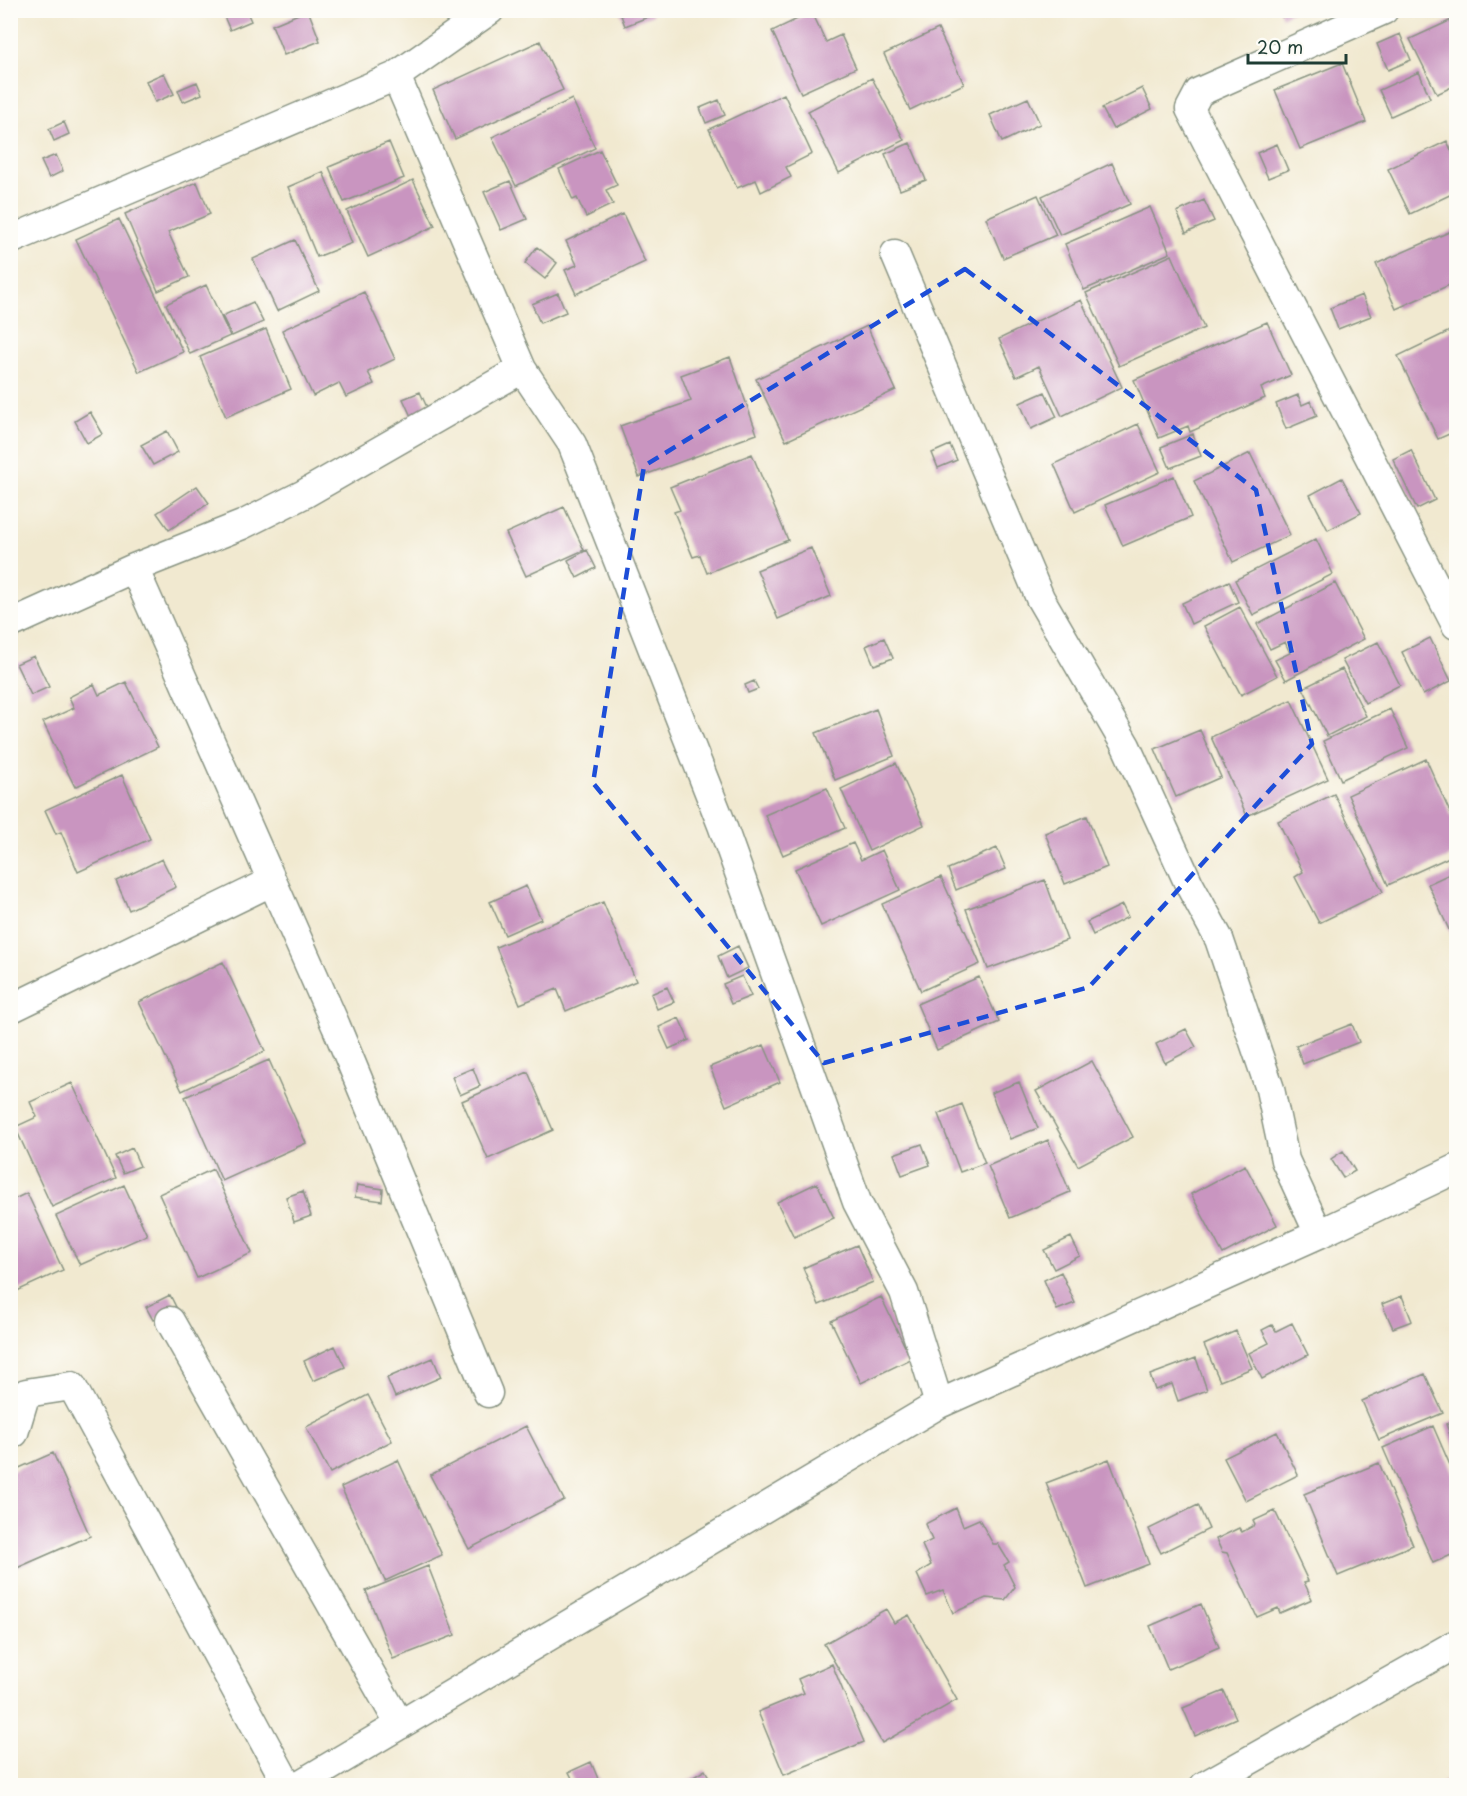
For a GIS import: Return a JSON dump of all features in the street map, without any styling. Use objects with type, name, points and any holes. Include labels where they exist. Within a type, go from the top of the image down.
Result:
[{"type":"street","points":[[10,240],[396,76],[490,10]]},
{"type":"street","points":[[1384,10],[1199,92],[1190,109],[1456,625]]},
{"type":"street","points":[[396,76],[522,369],[572,444],[722,825],[857,1202],[904,1292],[939,1404]]},
{"type":"street","points":[[895,254],[1040,598],[1126,746],[1188,884],[1219,939],[1270,1089],[1285,1160],[1319,1234]]},
{"type":"street","points":[[10,624],[134,568],[242,525],[304,494],[522,369]]},
{"type":"street","points":[[134,568],[336,1026],[488,1393]]},
{"type":"street","points":[[10,1009],[271,882]]},
{"type":"street","points":[[297,1785],[939,1404],[1319,1234],[1456,1169]]},
{"type":"street","points":[[170,1321],[400,1725]]},
{"type":"street","points":[[14,1433],[26,1393],[72,1386],[288,1785]]},
{"type":"street","points":[[1204,1785],[1456,1644]]},
{"type":"highlighted area","points":[[965,269],[1256,490],[1312,744],[1089,987],[824,1063],[593,783],[644,466]]},
{"type":"building","points":[[246,10],[251,21],[230,30],[222,12]]},
{"type":"building","points":[[308,10],[320,41],[284,55],[272,25]]},
{"type":"building","points":[[619,10],[651,10],[653,15],[625,26]]},
{"type":"building","points":[[1279,10],[1295,10],[1282,17]]},
{"type":"building","points":[[812,12],[826,42],[841,35],[856,68],[801,93],[772,31]]},
{"type":"building","points":[[1456,18],[1456,85],[1437,94],[1410,39]]},
{"type":"building","points":[[938,29],[964,84],[910,110],[884,54]]},
{"type":"building","points":[[1400,34],[1411,60],[1388,70],[1377,44]]},
{"type":"building","points":[[540,41],[563,90],[455,139],[433,90]]},
{"type":"building","points":[[1342,63],[1366,122],[1300,149],[1275,90]]},
{"type":"building","points":[[1419,72],[1430,98],[1391,116],[1379,90]]},
{"type":"building","points":[[164,73],[174,94],[155,102],[146,81]]},
{"type":"building","points":[[872,78],[904,140],[839,173],[808,111]]},
{"type":"building","points":[[197,82],[202,94],[183,102],[178,90]]},
{"type":"building","points":[[1142,88],[1152,109],[1113,129],[1102,108]]},
{"type":"building","points":[[784,94],[812,154],[786,167],[791,177],[761,192],[756,180],[737,188],[709,129]]},
{"type":"building","points":[[1028,98],[1040,124],[1002,142],[990,115]]},
{"type":"building","points":[[572,99],[595,148],[516,186],[492,137]]},
{"type":"building","points":[[719,100],[725,115],[706,123],[700,108]]},
{"type":"building","points":[[64,122],[69,134],[54,141],[49,129]]},
{"type":"building","points":[[1447,141],[1456,161],[1456,192],[1410,214],[1388,169]]},
{"type":"building","points":[[389,142],[404,178],[344,202],[329,167]]},
{"type":"building","points":[[910,143],[926,180],[900,190],[885,154]]},
{"type":"building","points":[[1277,144],[1288,170],[1268,178],[1257,153]]},
{"type":"building","points":[[600,150],[617,185],[606,190],[613,204],[586,217],[577,198],[573,200],[559,169]]},
{"type":"building","points":[[56,155],[63,171],[49,178],[41,161]]},
{"type":"building","points":[[1112,163],[1130,204],[1060,235],[1042,196]]},
{"type":"building","points":[[323,172],[352,243],[317,257],[288,187]]},
{"type":"building","points":[[413,180],[435,226],[368,257],[347,211]]},
{"type":"building","points":[[510,181],[527,219],[501,230],[484,192]]},
{"type":"building","points":[[197,182],[210,214],[168,232],[189,277],[158,291],[125,214]]},
{"type":"building","points":[[1038,195],[1056,235],[1003,258],[986,218]]},
{"type":"building","points":[[1204,200],[1214,221],[1186,233],[1177,212]]},
{"type":"building","points":[[1150,207],[1170,253],[1084,290],[1065,244]]},
{"type":"building","points":[[623,214],[645,262],[576,294],[565,270],[577,265],[566,241]]},
{"type":"building","points":[[119,219],[183,352],[139,372],[76,239]]},
{"type":"building","points":[[1456,229],[1456,282],[1396,309],[1376,264]]},
{"type":"building","points":[[295,240],[319,291],[277,311],[253,259]]},
{"type":"building","points":[[537,247],[557,263],[545,279],[525,263]]},
{"type":"building","points":[[1172,255],[1204,328],[1119,366],[1086,293]]},
{"type":"building","points":[[206,285],[230,336],[190,354],[166,304]]},
{"type":"building","points":[[364,292],[395,359],[368,372],[374,384],[346,397],[339,383],[313,396],[282,330]]},
{"type":"building","points":[[558,293],[566,312],[540,323],[532,304]]},
{"type":"building","points":[[1362,295],[1371,316],[1338,329],[1330,308]]},
{"type":"building","points":[[1081,300],[1122,387],[1062,416],[1039,366],[1016,377],[999,339]]},
{"type":"building","points":[[253,302],[263,322],[232,336],[222,316]]},
{"type":"building","points":[[1267,322],[1291,375],[1261,388],[1265,398],[1190,432],[1188,426],[1159,438],[1134,380]]},
{"type":"building","points":[[867,326],[896,390],[786,441],[756,379]]},
{"type":"building","points":[[1456,328],[1456,431],[1438,439],[1398,356]]},
{"type":"building","points":[[266,329],[291,389],[226,417],[200,357]]},
{"type":"building","points":[[730,357],[757,434],[639,477],[620,426],[691,401],[681,375]]},
{"type":"building","points":[[420,392],[431,416],[414,423],[403,399]]},
{"type":"building","points":[[1045,392],[1057,417],[1031,429],[1020,403]]},
{"type":"building","points":[[1298,395],[1302,405],[1311,401],[1317,416],[1286,429],[1276,404]]},
{"type":"building","points":[[90,412],[103,434],[87,443],[75,421]]},
{"type":"building","points":[[1138,424],[1160,472],[1075,512],[1054,464]]},
{"type":"building","points":[[167,431],[178,452],[153,465],[141,445]]},
{"type":"building","points":[[1193,434],[1201,456],[1170,468],[1161,447]]},
{"type":"building","points":[[950,445],[957,460],[938,468],[932,453]]},
{"type":"building","points":[[1411,450],[1435,500],[1417,509],[1393,459]]},
{"type":"building","points":[[1250,453],[1290,535],[1233,562],[1194,481]]},
{"type":"building","points":[[752,454],[788,540],[707,573],[700,555],[693,557],[674,512],[680,510],[670,487]]},
{"type":"building","points":[[1174,476],[1191,517],[1123,546],[1105,505]]},
{"type":"building","points":[[1342,478],[1361,513],[1328,530],[1310,495]]},
{"type":"building","points":[[197,486],[209,503],[169,530],[157,513]]},
{"type":"building","points":[[564,507],[584,550],[526,576],[506,533]]},
{"type":"building","points":[[1316,539],[1333,574],[1253,615],[1235,580]]},
{"type":"building","points":[[811,548],[831,596],[778,619],[757,570]]},
{"type":"building","points":[[587,550],[596,568],[577,578],[568,560]]},
{"type":"building","points":[[1229,581],[1238,602],[1191,624],[1182,603]]},
{"type":"building","points":[[1335,583],[1364,639],[1286,680],[1275,660],[1290,653],[1285,642],[1270,649],[1257,624]]},
{"type":"building","points":[[1240,607],[1277,676],[1241,695],[1204,626]]},
{"type":"building","points":[[884,638],[893,658],[874,665],[866,646]]},
{"type":"building","points":[[1430,638],[1451,681],[1423,695],[1402,652]]},
{"type":"building","points":[[1378,642],[1400,685],[1365,703],[1342,660]]},
{"type":"building","points":[[34,656],[49,687],[31,695],[16,664]]},
{"type":"building","points":[[1342,669],[1366,716],[1327,736],[1303,688]]},
{"type":"building","points":[[754,681],[758,689],[748,693],[745,685]]},
{"type":"building","points":[[126,682],[158,747],[75,787],[43,722],[74,708],[69,697],[94,684],[99,695]]},
{"type":"building","points":[[1291,700],[1328,779],[1247,816],[1211,737]]},
{"type":"building","points":[[876,709],[894,756],[835,780],[816,733]]},
{"type":"building","points":[[1390,709],[1408,748],[1341,780],[1323,741]]},
{"type":"building","points":[[1200,730],[1221,777],[1176,797],[1155,749]]},
{"type":"building","points":[[1426,759],[1456,826],[1456,854],[1388,885],[1348,795]]},
{"type":"building","points":[[896,763],[924,825],[869,851],[841,789]]},
{"type":"building","points":[[122,775],[150,839],[78,872],[61,832],[56,834],[45,810]]},
{"type":"building","points":[[827,788],[845,828],[783,855],[765,815]]},
{"type":"building","points":[[1334,794],[1383,892],[1319,923],[1295,877],[1303,872],[1278,821]]},
{"type":"building","points":[[1087,816],[1107,867],[1065,884],[1045,833]]},
{"type":"building","points":[[853,843],[861,860],[882,850],[900,890],[821,926],[795,869]]},
{"type":"building","points":[[997,848],[1006,869],[956,890],[948,869]]},
{"type":"building","points":[[162,859],[176,887],[129,910],[116,881]]},
{"type":"building","points":[[1456,871],[1456,945],[1428,884]]},
{"type":"building","points":[[941,877],[980,964],[921,991],[882,904]]},
{"type":"building","points":[[1045,880],[1067,940],[988,969],[966,909]]},
{"type":"building","points":[[526,886],[541,919],[505,935],[490,902]]},
{"type":"building","points":[[603,902],[636,981],[566,1011],[557,989],[520,1004],[496,947]]},
{"type":"building","points":[[1122,905],[1128,917],[1093,935],[1087,922]]},
{"type":"building","points":[[738,946],[748,968],[727,978],[718,956]]},
{"type":"building","points":[[223,962],[265,1051],[182,1091],[139,1002]]},
{"type":"building","points":[[742,976],[751,996],[731,1004],[723,984]]},
{"type":"building","points":[[979,977],[999,1022],[937,1050],[917,1004]]},
{"type":"building","points":[[667,987],[674,1002],[657,1009],[651,994]]},
{"type":"building","points":[[679,1018],[689,1040],[669,1049],[659,1027]]},
{"type":"building","points":[[1352,1024],[1359,1042],[1303,1064],[1296,1046]]},
{"type":"building","points":[[1186,1029],[1196,1047],[1165,1063],[1156,1044]]},
{"type":"building","points":[[764,1045],[780,1082],[726,1106],[710,1067]]},
{"type":"building","points":[[269,1060],[306,1143],[222,1181],[185,1097]]},
{"type":"building","points":[[1092,1061],[1133,1137],[1078,1166],[1036,1091]]},
{"type":"building","points":[[473,1068],[480,1086],[460,1095],[452,1077]]},
{"type":"building","points":[[528,1072],[553,1130],[488,1159],[462,1101]]},
{"type":"building","points":[[1019,1082],[1038,1128],[1010,1139],[991,1093]]},
{"type":"building","points":[[72,1083],[116,1178],[52,1207],[15,1127],[37,1117],[30,1102]]},
{"type":"building","points":[[962,1104],[985,1163],[960,1172],[938,1114]]},
{"type":"building","points":[[1048,1140],[1070,1192],[1010,1218],[988,1166]]},
{"type":"building","points":[[922,1144],[930,1165],[902,1175],[894,1154]]},
{"type":"building","points":[[132,1148],[140,1166],[123,1173],[115,1156]]},
{"type":"building","points":[[1343,1151],[1355,1171],[1343,1178],[1331,1159]]},
{"type":"building","points":[[1245,1165],[1277,1225],[1223,1254],[1191,1194]]},
{"type":"building","points":[[213,1169],[252,1253],[197,1278],[159,1194]]},
{"type":"building","points":[[817,1183],[834,1218],[794,1237],[777,1202]]},
{"type":"building","points":[[124,1185],[147,1235],[80,1265],[56,1216]]},
{"type":"building","points":[[357,1185],[383,1189],[382,1201],[355,1197]]},
{"type":"building","points":[[303,1191],[311,1216],[294,1222],[286,1197]]},
{"type":"building","points":[[27,1193],[63,1270],[17,1291],[10,1278],[10,1201]]},
{"type":"building","points":[[1071,1237],[1080,1256],[1054,1269],[1044,1250]]},
{"type":"building","points":[[857,1245],[873,1282],[819,1305],[803,1268]]},
{"type":"building","points":[[1061,1272],[1075,1303],[1057,1310],[1044,1280]]},
{"type":"building","points":[[170,1295],[177,1309],[153,1320],[146,1307]]},
{"type":"building","points":[[1402,1296],[1412,1321],[1393,1328],[1382,1304]]},
{"type":"building","points":[[881,1297],[911,1359],[861,1383],[831,1321]]},
{"type":"building","points":[[1292,1323],[1308,1355],[1262,1379],[1249,1353],[1269,1343],[1262,1330],[1272,1325],[1276,1331]]},
{"type":"building","points":[[1236,1331],[1252,1368],[1220,1381],[1204,1345]]},
{"type":"building","points":[[335,1346],[345,1367],[313,1381],[304,1361]]},
{"type":"building","points":[[433,1358],[441,1377],[395,1397],[387,1378]]},
{"type":"building","points":[[1196,1358],[1207,1390],[1178,1401],[1172,1384],[1155,1390],[1150,1375]]},
{"type":"building","points":[[1425,1374],[1443,1413],[1379,1440],[1362,1401]]},
{"type":"building","points":[[368,1395],[392,1441],[330,1473],[306,1427]]},
{"type":"building","points":[[1456,1420],[1456,1452],[1446,1424]]},
{"type":"building","points":[[526,1426],[564,1500],[469,1549],[430,1475]]},
{"type":"building","points":[[1433,1426],[1456,1479],[1456,1553],[1433,1563],[1383,1448]]},
{"type":"building","points":[[1277,1432],[1298,1475],[1246,1501],[1224,1458]]},
{"type":"building","points":[[53,1453],[90,1536],[10,1571],[10,1472]]},
{"type":"building","points":[[1109,1459],[1149,1564],[1087,1588],[1046,1483]]},
{"type":"building","points":[[398,1460],[442,1555],[385,1581],[341,1487]]},
{"type":"building","points":[[1379,1463],[1413,1545],[1338,1576],[1304,1494]]},
{"type":"building","points":[[1198,1505],[1209,1529],[1161,1553],[1149,1529]]},
{"type":"building","points":[[956,1508],[963,1526],[979,1519],[993,1544],[998,1544],[1009,1562],[1004,1565],[1015,1587],[1005,1600],[986,1598],[953,1613],[943,1590],[927,1596],[917,1574],[931,1565],[922,1545],[932,1540],[925,1524]]},
{"type":"building","points":[[1275,1511],[1308,1581],[1304,1582],[1312,1599],[1280,1613],[1278,1608],[1257,1617],[1227,1553],[1222,1552],[1216,1539],[1239,1528],[1242,1532],[1255,1525],[1253,1521]]},
{"type":"building","points":[[428,1566],[455,1635],[393,1659],[366,1591]]},
{"type":"building","points":[[1201,1604],[1219,1647],[1168,1669],[1150,1626]]},
{"type":"building","points":[[886,1609],[894,1623],[909,1615],[957,1700],[882,1743],[824,1644]]},
{"type":"building","points":[[832,1664],[864,1742],[784,1775],[758,1712],[804,1693],[798,1679]]},
{"type":"building","points":[[1224,1691],[1236,1718],[1195,1736],[1183,1708]]},
{"type":"building","points":[[591,1762],[601,1786],[576,1786],[569,1772]]},
{"type":"building","points":[[705,1770],[714,1786],[679,1786]]},
{"type":"building","points":[[1456,1775],[1456,1786],[1436,1786]]}]
